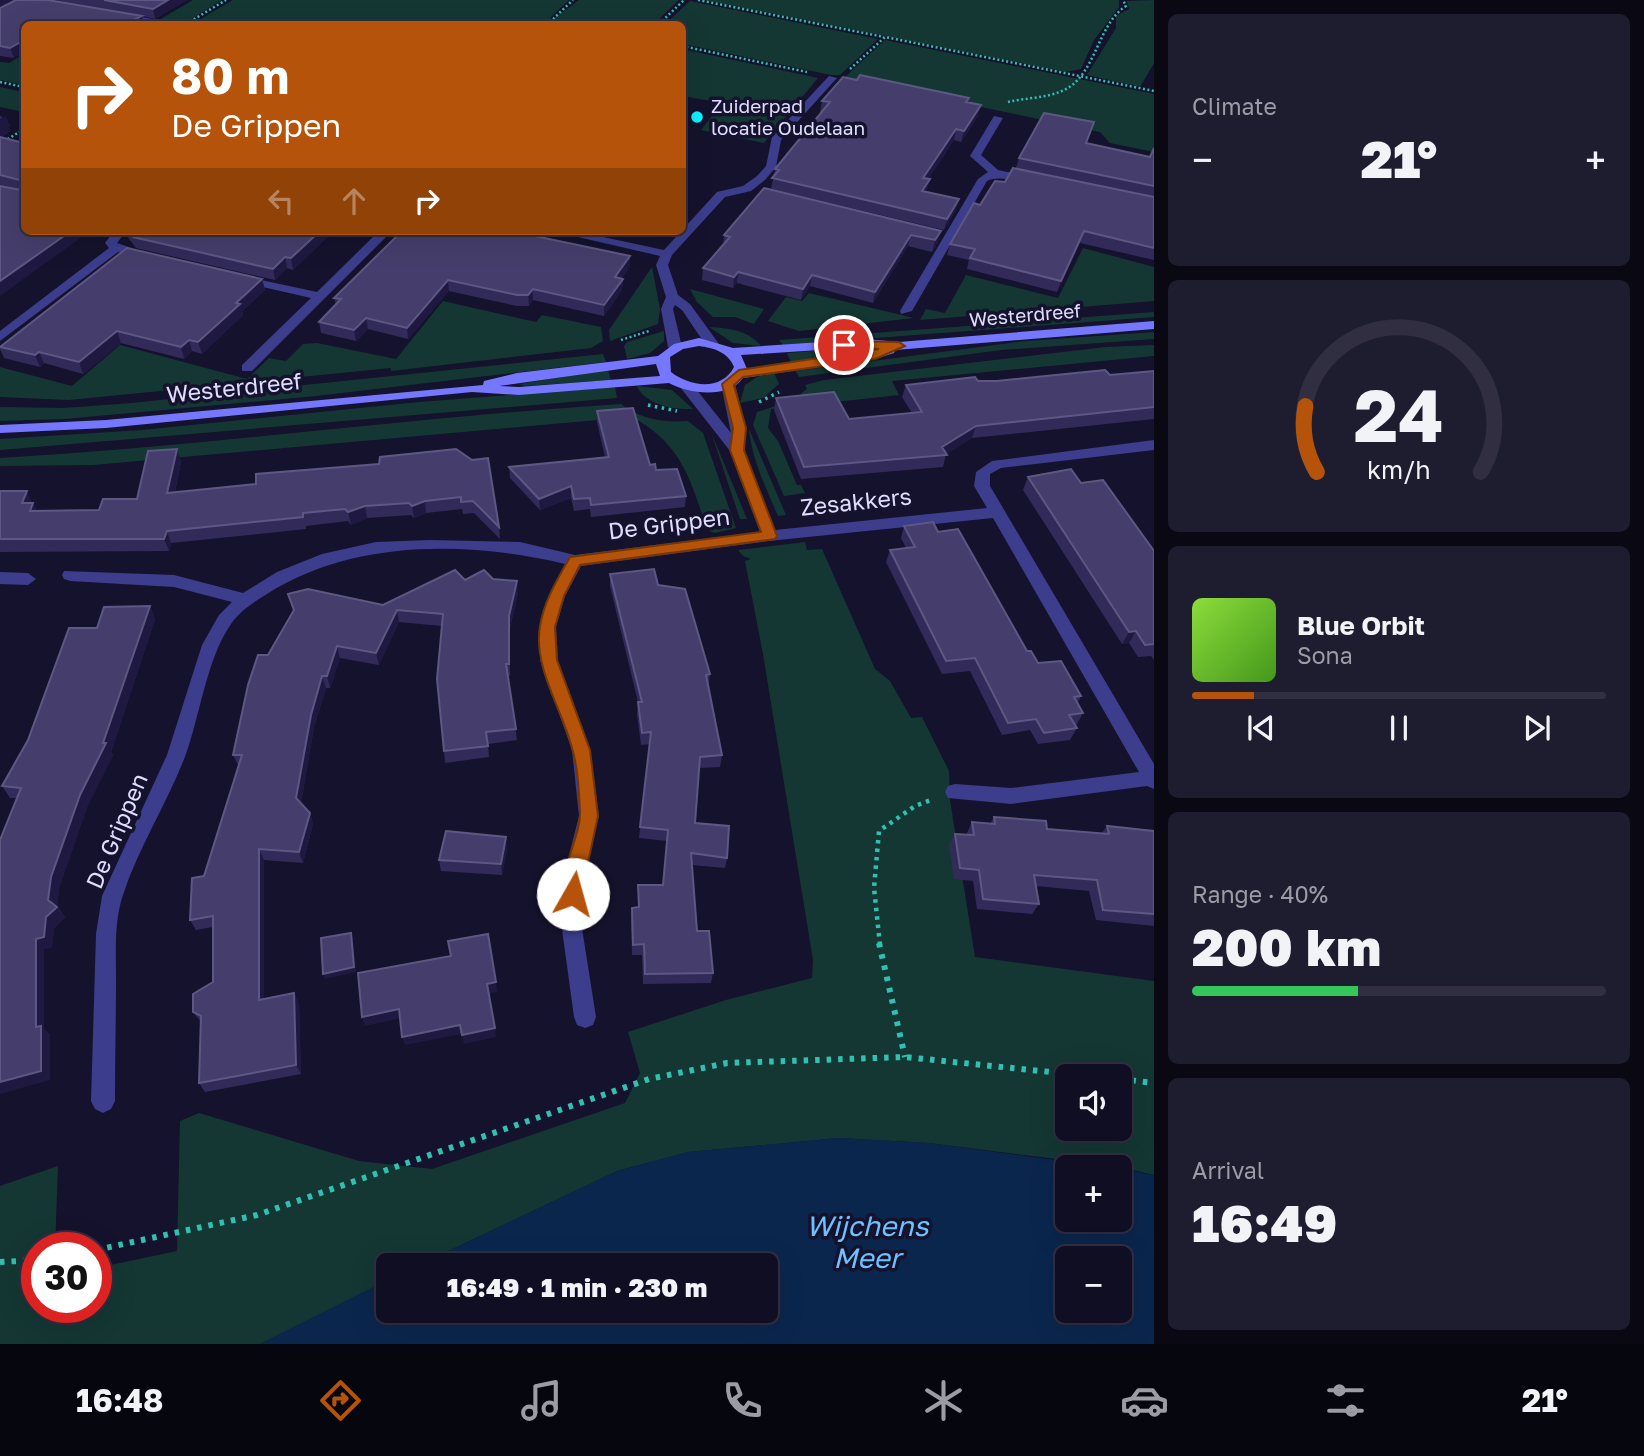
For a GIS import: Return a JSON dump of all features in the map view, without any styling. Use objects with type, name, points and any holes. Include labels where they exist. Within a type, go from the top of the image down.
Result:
[{"type":"street","points":[[105,14],[146,21]]},
{"type":"street","points":[[747,189],[771,167],[776,139],[832,78]]},
{"type":"street","points":[[998,118],[975,156],[995,173],[1049,182]]},
{"type":"street","points":[[906,312],[983,179],[995,173]]},
{"type":"street","points":[[686,233],[721,194],[747,189],[761,192]]},
{"type":"street","points":[[117,235],[111,243],[116,248],[163,261]]},
{"type":"street","points":[[247,368],[382,235]]},
{"type":"street","points":[[577,235],[667,254]]},
{"type":"street","points":[[684,235],[667,254],[662,265],[673,297],[686,307],[712,344]]},
{"type":"street","points":[[936,235],[950,238]]},
{"type":"street","points":[[0,337],[116,248]]},
{"type":"street","points":[[228,275],[319,296]]},
{"type":"street","points":[[673,297],[667,309],[675,347]]},
{"type":"street","name":"Westerdreef","points":[[731,352],[866,343],[899,346],[1154,325]]},
{"type":"street","points":[[733,379],[716,388],[687,387],[670,379],[662,367],[663,359],[675,347],[686,343],[712,344],[731,352],[738,359],[733,379],[739,428],[737,450]]},
{"type":"street","name":"Westerdreef","points":[[733,379],[875,355],[899,346]]},
{"type":"street","name":"Westerdreef","points":[[0,429],[106,424],[472,388],[517,377],[663,359]]},
{"type":"street","name":"Westerdreef","points":[[472,388],[519,391],[670,379]]},
{"type":"street","points":[[687,387],[737,450],[769,536]]},
{"type":"street","points":[[955,792],[1011,796],[1152,780],[982,486],[984,472],[997,464],[1154,445]]},
{"type":"street","name":"Zesakkers","points":[[769,536],[996,512]]},
{"type":"street","name":"De Grippen","points":[[103,1101],[106,934],[112,896],[177,755],[211,646],[225,619],[246,600],[262,587],[317,563],[376,548],[429,545],[520,548],[575,561],[769,536]]},
{"type":"street","points":[[575,561],[557,596],[548,627],[549,660],[582,750],[589,816],[576,867],[571,922],[585,1017]]},
{"type":"street","points":[[70,575],[174,582],[246,600]]},
{"type":"street","points":[[0,578],[28,579]]},
{"type":"path","points":[[191,21],[226,0]]},
{"type":"path","points":[[554,21],[573,0]]},
{"type":"path","points":[[662,21],[684,0]]},
{"type":"path","points":[[698,0],[1154,91]]},
{"type":"path","points":[[998,118],[992,112],[1009,101],[1067,91],[1081,76],[1100,40],[1111,28],[1113,14],[1126,6],[1123,0]]},
{"type":"path","points":[[686,47],[832,78],[841,77],[885,37]]},
{"type":"path","points":[[0,82],[21,86]]},
{"type":"path","points":[[0,144],[21,131]]},
{"type":"path","points":[[905,1057],[881,954],[873,861],[879,831],[915,806],[955,792]]},
{"type":"path","points":[[112,1247],[257,1215],[649,1079],[727,1063],[905,1057],[1055,1072]]},
{"type":"path","points":[[1132,1080],[1154,1083]]},
{"type":"path","points":[[0,1262],[21,1261]]},
{"type":"green space","points":[[193,0],[222,0],[188,21],[157,21]]},
{"type":"green space","points":[[233,0],[569,0],[551,17],[550,21],[197,21]]},
{"type":"green space","points":[[579,0],[679,0],[657,21],[553,19]]},
{"type":"green space","points":[[704,0],[1119,0],[1119,7],[1094,40],[1081,69],[1066,72]]},
{"type":"green space","points":[[1154,0],[1154,63],[1140,87],[1087,75],[1116,28],[1116,16],[1129,9],[1127,1]]},
{"type":"green space","points":[[690,1],[878,39],[840,75],[831,75],[686,45],[686,21],[668,21]]},
{"type":"green space","points":[[885,40],[1154,94],[1154,152],[1110,143],[1100,132],[844,78]]},
{"type":"green space","points":[[686,50],[818,78],[764,143],[701,130],[722,103],[686,97]]},
{"type":"green space","points":[[21,56],[21,84],[0,80],[0,62],[9,63]]},
{"type":"green space","points":[[0,87],[21,91],[21,111],[0,107]]},
{"type":"green space","points":[[1083,248],[1154,267],[1154,301],[920,320],[926,309],[945,313],[966,275],[1058,298]]},
{"type":"green space","points":[[652,267],[660,309],[658,324],[610,341],[609,330]]},
{"type":"green space","points":[[690,289],[764,309],[754,324],[735,317],[713,317],[697,302]]},
{"type":"green space","points":[[809,293],[914,318],[799,331],[768,321],[786,297],[802,301]]},
{"type":"green space","points":[[443,301],[536,322],[542,315],[601,327],[603,341],[591,348],[391,371],[391,368],[69,400],[0,397],[0,367],[72,386],[120,345],[247,379],[269,358],[286,361],[303,344],[317,343],[396,359]]},
{"type":"green space","points":[[1154,312],[1154,317],[783,345],[779,340]]},
{"type":"green space","points":[[709,327],[744,333],[761,346],[733,343]]},
{"type":"green space","points":[[664,331],[664,341],[650,353],[627,359],[624,346],[627,342]]},
{"type":"green space","points":[[1154,332],[1154,339],[1001,350],[799,377],[796,371],[1026,341]]},
{"type":"green space","points":[[1154,345],[1154,356],[892,381],[899,395],[771,409],[768,428],[778,441],[797,485],[801,485],[805,493],[784,496],[753,425],[757,412],[791,401],[807,389],[805,385],[824,380],[1106,347]]},
{"type":"green space","points":[[866,347],[872,350],[791,362],[787,353]]},
{"type":"green space","points":[[603,354],[606,362],[316,396],[65,419],[0,421],[0,407],[64,408],[132,403]]},
{"type":"green space","points":[[608,370],[611,380],[525,386],[519,384]]},
{"type":"green space","points":[[774,373],[779,384],[763,398],[740,403],[745,385],[757,377]]},
{"type":"green space","points":[[637,386],[672,390],[693,409],[669,407],[653,402]]},
{"type":"green space","points":[[615,387],[617,398],[0,450],[0,439],[142,430],[419,402]]},
{"type":"green space","points":[[621,404],[653,419],[688,421],[703,433],[736,528],[715,533],[707,530],[696,495],[673,451],[663,439],[632,417],[93,465],[0,466],[0,458]]},
{"type":"green space","points":[[749,429],[786,515],[778,516],[756,463]]},
{"type":"green space","points":[[711,432],[747,519],[740,519]]},
{"type":"green space","points":[[805,542],[807,550],[822,549],[875,669],[890,681],[911,718],[922,717],[949,771],[950,800],[975,957],[1154,981],[1154,1175],[1132,1170],[1132,1155],[1055,1155],[1055,1159],[929,1143],[839,1138],[688,1152],[617,1171],[444,1253],[376,1253],[376,1286],[260,1344],[0,1344],[0,1186],[58,1166],[56,1232],[21,1232],[21,1323],[112,1323],[112,1265],[177,1251],[180,1121],[199,1113],[359,1161],[432,1169],[625,1103],[640,1073],[628,1032],[726,1000],[812,978],[813,960],[763,654],[745,561],[751,559],[738,550]]},
{"type":"water","name":"Wijchens Meer","points":[[839,1138],[929,1143],[1055,1160],[1055,1232],[1132,1232],[1132,1171],[1154,1175],[1154,1344],[260,1344],[376,1286],[376,1323],[778,1323],[778,1253],[444,1253],[617,1171],[688,1152]]},
{"type":"building","points":[[16,0],[48,0],[142,16],[131,21],[21,21],[21,42],[10,48],[0,46],[0,8]]},
{"type":"building","points":[[104,0],[168,0],[153,9]]},
{"type":"building","points":[[860,75],[969,98],[966,102],[981,105],[964,131],[956,129],[923,178],[930,179],[922,191],[959,199],[947,219],[772,178],[779,170],[775,169],[830,102],[822,101],[843,77],[857,80]]},
{"type":"building","points":[[1044,113],[1094,122],[1086,143],[1150,157],[1154,148],[1154,186],[1019,158]]},
{"type":"building","points":[[0,137],[21,142],[21,190],[20,180],[0,175]]},
{"type":"building","points":[[1013,168],[1154,197],[1154,248],[1084,231],[1061,281],[970,258],[975,249],[950,244],[974,203],[980,205],[995,181],[1005,182]]},
{"type":"building","points":[[0,186],[21,190],[21,235],[65,235],[0,281]]},
{"type":"building","points":[[764,188],[941,231],[935,240],[911,235],[875,292],[812,275],[803,289],[738,272],[734,277],[703,268],[730,237],[724,235]]},
{"type":"building","points":[[131,235],[316,235],[291,258],[285,257],[273,269]]},
{"type":"building","points":[[398,235],[530,235],[630,256],[615,277],[623,279],[604,305],[533,289],[528,295],[517,295],[448,280],[407,328],[366,318],[354,330],[319,322],[341,299],[334,298]]},
{"type":"building","points":[[127,248],[262,279],[236,303],[240,304],[198,342],[189,340],[181,347],[117,331],[79,362],[39,352],[35,355],[0,347]]},
{"type":"building","points":[[1105,370],[1110,375],[1154,371],[1154,407],[976,426],[942,447],[947,455],[804,467],[776,398],[834,392],[849,419],[922,412],[906,385],[975,377],[978,381],[997,381]]},
{"type":"building","points":[[633,408],[650,465],[655,464],[656,470],[677,469],[686,496],[591,505],[590,498],[574,499],[571,486],[539,499],[509,467],[609,457],[597,411]]},
{"type":"building","points":[[177,449],[167,493],[256,484],[256,474],[379,464],[380,457],[456,449],[472,460],[488,458],[499,527],[473,501],[461,502],[461,497],[425,501],[412,506],[409,503],[365,506],[348,512],[345,509],[303,513],[303,517],[167,531],[164,539],[0,539],[0,491],[27,491],[22,503],[33,503],[30,511],[99,510],[103,499],[137,499],[148,451]]},
{"type":"building","points":[[1071,469],[1081,483],[1103,480],[1154,551],[1154,644],[1145,645],[1136,631],[1129,632],[1028,477]]},
{"type":"building","points":[[933,522],[938,532],[958,529],[1027,651],[1031,651],[1038,663],[1061,661],[1081,696],[1074,697],[1083,713],[1069,715],[1077,728],[1044,733],[1036,719],[1008,723],[975,658],[946,661],[890,550],[915,547],[904,526]]},
{"type":"building","points":[[654,569],[658,585],[685,589],[710,674],[706,675],[722,755],[700,757],[695,823],[729,826],[727,858],[691,853],[697,931],[709,931],[713,973],[645,974],[644,944],[633,945],[632,908],[639,907],[638,885],[663,885],[668,830],[640,827],[651,732],[642,733],[638,702],[642,702],[610,574]]},
{"type":"building","points":[[455,570],[465,580],[484,570],[493,579],[517,581],[509,616],[509,664],[506,664],[516,729],[486,732],[488,746],[444,751],[437,679],[443,614],[397,610],[376,653],[337,646],[327,676],[322,676],[311,715],[296,798],[310,813],[299,852],[259,849],[259,1000],[294,993],[296,1065],[199,1083],[201,1016],[193,1012],[193,994],[213,982],[213,916],[190,920],[192,878],[204,876],[242,755],[233,755],[248,685],[258,655],[268,655],[294,610],[288,594],[308,589],[383,605]]},
{"type":"building","points":[[150,606],[103,743],[106,743],[80,795],[51,877],[48,900],[57,907],[46,917],[44,937],[36,939],[36,1027],[41,1026],[41,1071],[0,1082],[0,840],[21,788],[2,786],[28,740],[69,628],[97,628],[104,607]]},
{"type":"building","points":[[994,817],[1046,821],[1047,829],[1109,834],[1107,826],[1154,831],[1154,914],[1103,910],[1097,880],[1034,875],[1039,904],[983,899],[979,870],[960,868],[955,834],[974,835],[972,822],[995,824]]},
{"type":"building","points":[[446,831],[506,837],[501,864],[439,860]]},
{"type":"building","points":[[351,933],[354,967],[323,974],[321,938]]},
{"type":"building","points":[[488,934],[496,982],[487,984],[495,1028],[462,1035],[460,1025],[402,1037],[399,1009],[362,1017],[358,973],[451,956],[448,941]]},
{"type":"place","name":"Zuiderpad locatie Oudelaan","points":[[697,117]]},
{"type":"route","points":[[573,894],[576,867],[589,816],[582,750],[549,660],[548,627],[557,596],[575,561],[769,536],[737,450],[739,428],[728,384],[739,374],[875,355],[899,346],[866,343],[844,345]]}]
